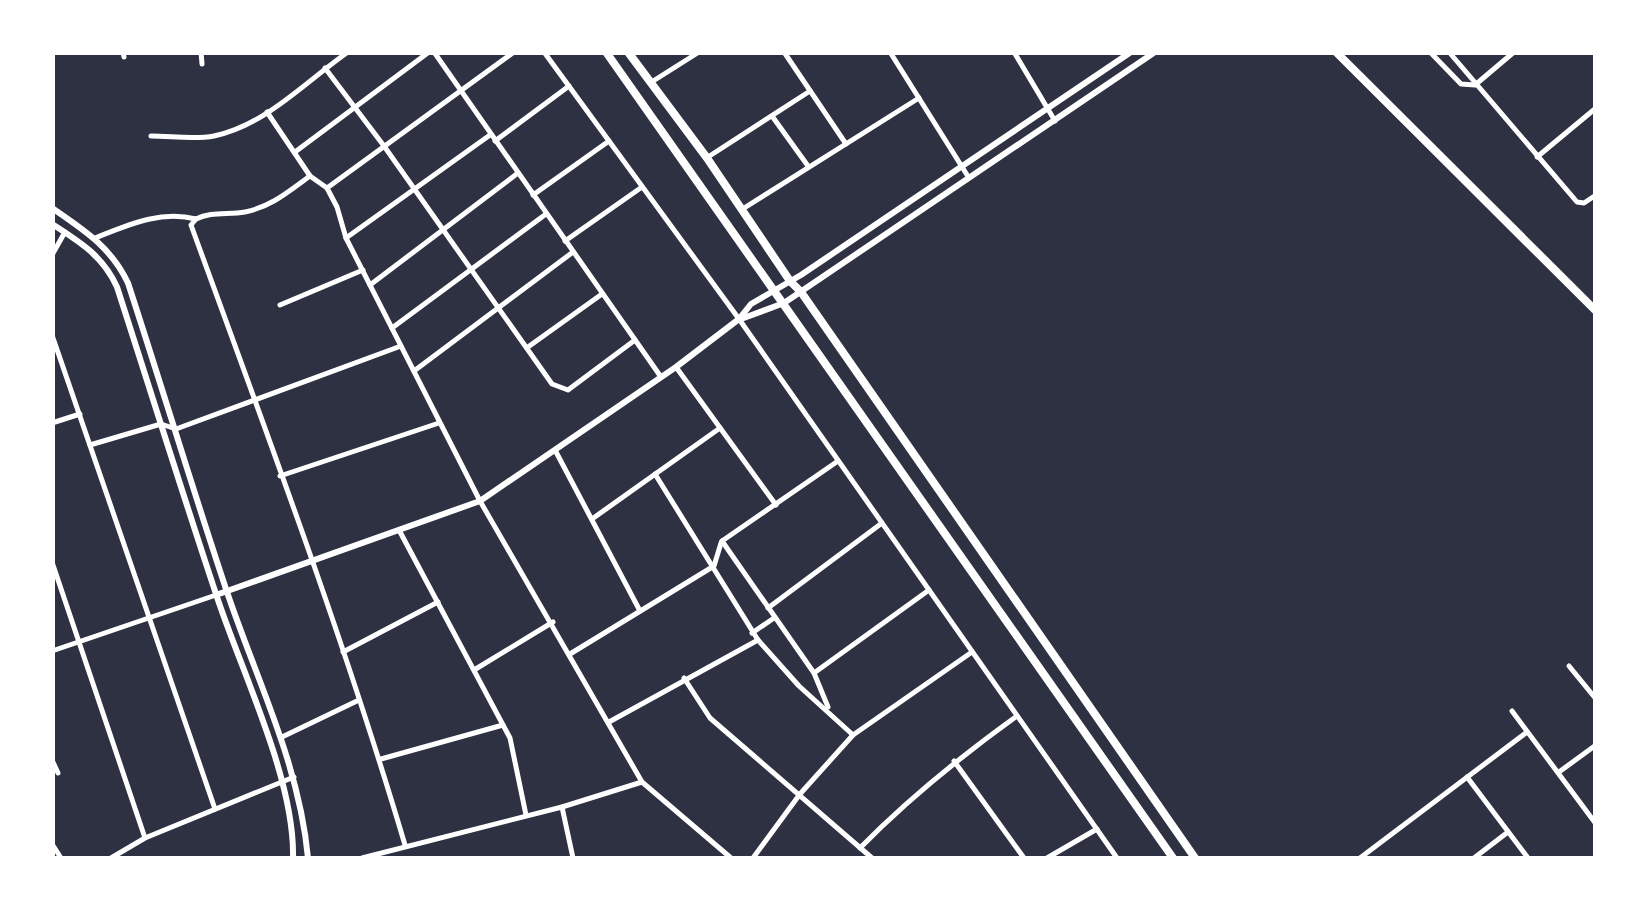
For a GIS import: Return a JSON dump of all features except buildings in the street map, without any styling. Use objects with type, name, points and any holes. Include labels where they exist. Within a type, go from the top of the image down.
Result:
[{"type":"main road","points":[[606,52],[1174,858]]},
{"type":"main road","points":[[628,52],[801,292],[1195,858]]},
{"type":"main road","points":[[739,320],[751,304],[1132,52]]},
{"type":"main road","points":[[216,595],[480,502],[739,320],[784,303],[1155,52]]},
{"type":"main road","points":[[1336,52],[1596,311]]},
{"type":"main road","points":[[52,208],[94,238],[118,262],[128,283],[226,591],[282,737],[294,777],[308,858]]},
{"type":"main road","points":[[52,224],[108,266],[282,782],[290,815],[293,858]]},
{"type":"street","points":[[201,52],[202,64]]},
{"type":"street","points":[[150,136],[212,136],[245,125],[348,52]]},
{"type":"street","points":[[294,152],[431,52],[660,377]]},
{"type":"street","points":[[327,188],[514,52]]},
{"type":"street","points":[[544,52],[739,320],[1117,858]]},
{"type":"street","points":[[650,82],[699,52]]},
{"type":"street","points":[[784,52],[846,144]]},
{"type":"street","points":[[890,52],[969,178]]},
{"type":"street","points":[[1014,52],[1055,121]]},
{"type":"street","points":[[1430,52],[1461,84],[1474,85],[1514,52]]},
{"type":"street","points":[[1448,52],[1582,204],[1596,194]]},
{"type":"street","points":[[325,68],[552,384],[568,390],[634,340]]},
{"type":"street","points":[[346,238],[569,86]]},
{"type":"street","points":[[706,158],[810,91]]},
{"type":"street","points":[[741,210],[919,98]]},
{"type":"street","points":[[1538,157],[1596,108]]},
{"type":"street","points":[[267,112],[310,176],[327,188],[346,238],[480,502],[553,622],[642,782],[730,858]]},
{"type":"street","points":[[772,116],[809,167]]},
{"type":"street","points":[[533,195],[609,142]]},
{"type":"street","points":[[370,285],[518,173]]},
{"type":"street","points":[[310,176],[271,204],[243,213],[205,214],[191,226],[312,561],[380,759],[405,845]]},
{"type":"street","points":[[565,240],[642,186]]},
{"type":"street","points":[[94,238],[136,222],[176,214],[196,219]]},
{"type":"street","points":[[392,328],[546,214]]},
{"type":"street","points":[[52,255],[65,232]]},
{"type":"street","points":[[414,371],[573,252]]},
{"type":"street","points":[[280,305],[362,270]]},
{"type":"street","points":[[527,348],[602,294]]},
{"type":"street","points":[[52,335],[215,809]]},
{"type":"street","points":[[90,444],[162,424],[176,429],[402,346]]},
{"type":"street","points":[[676,366],[776,505]]},
{"type":"street","points":[[52,423],[80,414]]},
{"type":"street","points":[[280,476],[440,422]]},
{"type":"street","points":[[592,519],[720,428]]},
{"type":"street","points":[[555,450],[640,611]]},
{"type":"street","points":[[570,654],[714,566],[722,541],[838,461]]},
{"type":"street","points":[[655,474],[758,640],[799,686],[853,734]]},
{"type":"street","points":[[768,608],[882,523]]},
{"type":"street","points":[[399,530],[510,738],[526,815]]},
{"type":"street","points":[[722,541],[814,673],[829,710]]},
{"type":"street","points":[[52,562],[145,838]]},
{"type":"street","points":[[814,673],[929,590]]},
{"type":"street","points":[[52,651],[216,595]]},
{"type":"street","points":[[343,652],[438,602]]},
{"type":"street","points":[[752,632],[774,618]]},
{"type":"street","points":[[474,670],[553,622]]},
{"type":"street","points":[[609,722],[758,640]]},
{"type":"street","points":[[753,858],[800,794],[853,734],[972,652]]},
{"type":"street","points":[[1569,666],[1596,699]]},
{"type":"street","points":[[684,678],[710,718],[872,858]]},
{"type":"street","points":[[282,737],[359,700]]},
{"type":"street","points":[[1512,711],[1596,824]]},
{"type":"street","points":[[860,848],[905,802],[1017,716]]},
{"type":"street","points":[[380,759],[503,725]]},
{"type":"street","points":[[1360,858],[1369,856],[1527,732]]},
{"type":"street","points":[[1559,772],[1596,744]]},
{"type":"street","points":[[52,760],[58,773]]},
{"type":"street","points":[[954,761],[1024,858]]},
{"type":"street","points":[[111,858],[145,838],[294,777]]},
{"type":"street","points":[[1468,777],[1528,858]]},
{"type":"street","points":[[362,858],[562,807],[642,782]]},
{"type":"street","points":[[562,807],[573,858]]},
{"type":"street","points":[[1047,858],[1096,830]]},
{"type":"street","points":[[1474,858],[1508,832]]},
{"type":"street","points":[[52,844],[61,858]]}]
